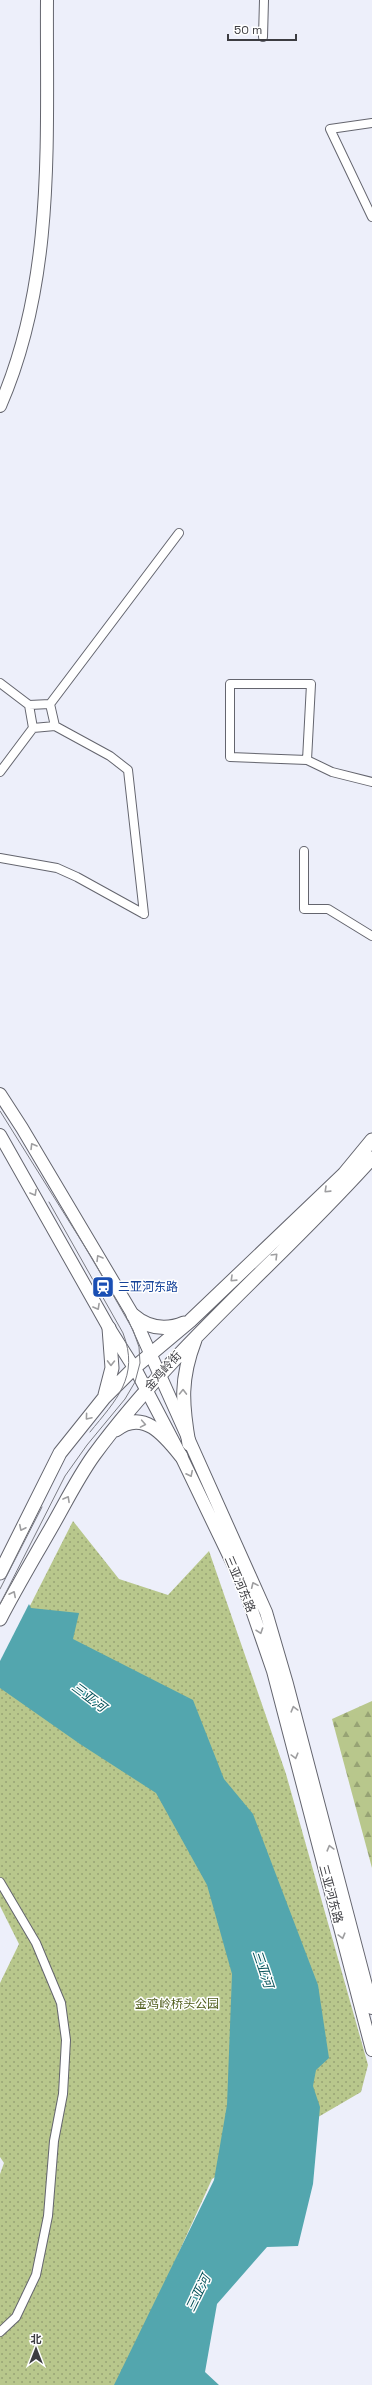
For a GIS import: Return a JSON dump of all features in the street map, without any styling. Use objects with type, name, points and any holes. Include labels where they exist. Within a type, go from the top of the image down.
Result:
[{"type":"main road","points":[[0,406],[15,372],[30,320],[40,259],[45,193],[47,0]]},
{"type":"main road","name":"三亚河东路","points":[[0,1094],[133,1315],[160,1374],[189,1444],[266,1612],[289,1692],[372,2008]]},
{"type":"main road","name":"三亚河东路","points":[[0,1135],[109,1328],[146,1390],[181,1456],[244,1587],[273,1671],[372,2050]]},
{"type":"main road","name":"金鸡岭街","points":[[0,1573],[60,1453],[104,1398],[134,1368],[190,1321],[344,1174],[372,1140]]},
{"type":"main road","name":"金鸡岭街","points":[[0,1619],[26,1569],[82,1473],[108,1436],[146,1390],[198,1333],[372,1158]]},
{"type":"main road","points":[[133,1315],[141,1322],[158,1328],[175,1327],[190,1321]]},
{"type":"main road","points":[[104,1398],[109,1387],[112,1368],[109,1328]]},
{"type":"main road","points":[[189,1444],[183,1403],[183,1378],[198,1333]]},
{"type":"main road","points":[[108,1436],[122,1426],[142,1424],[162,1432],[181,1456]]},
{"type":"street","points":[[263,37],[264,0]]},
{"type":"street","points":[[372,123],[330,129],[372,217]]},
{"type":"street","points":[[55,726],[50,704],[179,533]]},
{"type":"street","points":[[0,683],[28,705],[33,728]]},
{"type":"street","points":[[307,760],[311,684],[230,684],[230,757],[307,760],[332,772],[372,782]]},
{"type":"street","points":[[28,705],[50,704]]},
{"type":"street","points":[[0,772],[33,728],[55,726],[110,756],[128,770],[144,914],[77,876],[57,868],[0,858]]},
{"type":"street","points":[[304,850],[304,910],[328,910],[372,936]]},
{"type":"street","points":[[0,1882],[27,1926],[61,2003],[66,2040],[63,2094],[54,2141],[48,2216],[36,2275],[16,2317],[0,2332]]},
{"type":"green space","name":"金鸡岭桥头公园","points":[[73,1521],[119,1579],[168,1595],[209,1551],[286,1774],[368,2065],[361,2092],[212,2179],[119,2385],[0,2385],[0,2174],[4,2163],[0,2157],[0,1983],[19,1944],[0,1906],[0,1665]]},
{"type":"green space","points":[[372,1701],[372,1868],[332,1719]]},
{"type":"water","name":"三亚河","points":[[0,1581],[26,1598],[31,1608],[79,1613],[73,1639],[193,1700],[224,1779],[253,1814],[318,1985],[329,2058],[316,2070],[313,2086],[320,2107],[313,2184],[298,2246],[267,2247],[217,2304],[205,2372],[219,2385],[114,2385],[214,2180],[227,2105],[232,1974],[207,1885],[156,1793],[80,1744],[0,1688]]},
{"type":"pier","points":[[0,1579],[27,1597],[30,1602],[0,1661]]},
{"type":"tram line","points":[[0,1111],[92,1258],[133,1330],[139,1347],[140,1363],[135,1382],[125,1399],[87,1445],[65,1476],[0,1604]]},
{"type":"tram line","points":[[49,1202],[123,1333],[128,1349],[129,1363],[123,1387],[109,1409],[90,1432]]},
{"type":"tram line","points":[[0,1589],[42,1507]]},
{"type":"place","name":"三亚河东路","points":[[103,1287]]}]
